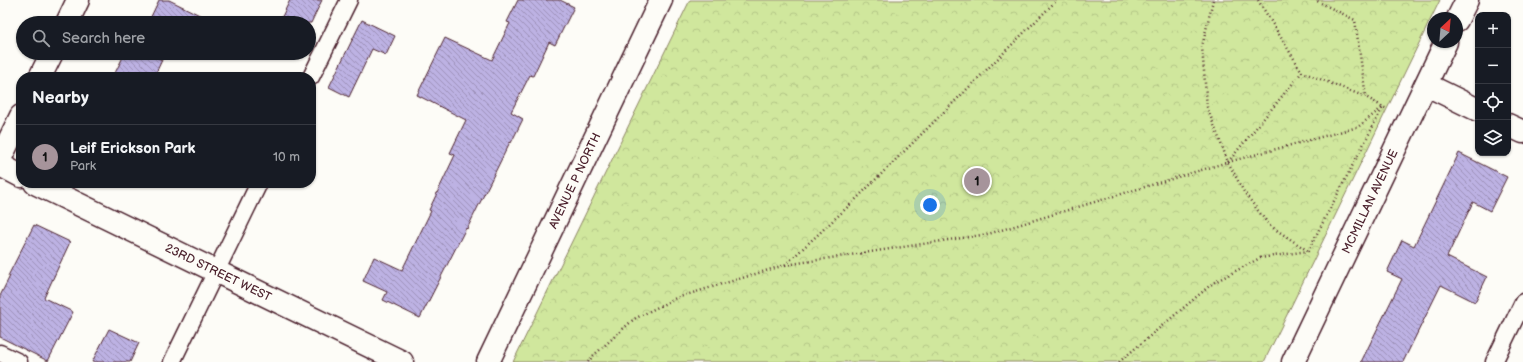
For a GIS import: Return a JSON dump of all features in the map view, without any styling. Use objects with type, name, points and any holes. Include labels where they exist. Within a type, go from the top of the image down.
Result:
[{"type":"street","points":[[70,16],[78,0]]},
{"type":"street","name":"AVENUE P NORTH","points":[[488,362],[661,0]]},
{"type":"street","points":[[1461,12],[1467,0]]},
{"type":"street","name":"MCMILLAN AVENUE","points":[[1294,362],[1443,48]]},
{"type":"street","points":[[42,72],[48,60]]},
{"type":"street","points":[[1427,85],[1475,109]]},
{"type":"street","points":[[0,158],[16,126]]},
{"type":"street","points":[[1511,126],[1523,132]]},
{"type":"street","points":[[0,165],[16,173]]},
{"type":"street","name":"23RD STREET WEST","points":[[45,188],[402,362]]},
{"type":"lane","points":[[313,72],[349,0]]},
{"type":"lane","points":[[172,362],[257,188]]},
{"type":"lane","points":[[1494,362],[1523,302]]},
{"type":"lane","points":[[0,353],[19,362]]},
{"type":"path","points":[[785,265],[853,202],[1057,0]]},
{"type":"path","points":[[1213,0],[1202,47],[1207,107],[1228,162],[1244,192],[1269,225],[1308,251]]},
{"type":"path","points":[[1258,0],[1302,72],[1366,97],[1408,121]]},
{"type":"path","points":[[1315,0],[1355,20],[1366,97]]},
{"type":"path","points":[[1228,162],[1302,72]]},
{"type":"path","points":[[588,362],[634,319],[676,298],[785,265],[988,234],[1228,162],[1358,126],[1383,107]]},
{"type":"path","points":[[1308,251],[1383,107]]},
{"type":"path","points":[[1119,362],[1213,283],[1260,258],[1308,251]]},
{"type":"green space","points":[[690,0],[1440,0],[1434,12],[1427,12],[1427,27],[1264,362],[513,362]]},
{"type":"building","points":[[159,0],[169,0],[202,16],[151,16]]},
{"type":"building","points":[[290,0],[322,0],[314,16],[282,16]]},
{"type":"building","points":[[518,0],[560,0],[574,7],[555,45],[549,42],[533,76],[530,75],[511,112],[523,119],[420,318],[383,300],[387,292],[363,281],[374,257],[402,270],[431,211],[429,210],[455,155],[450,153],[466,120],[417,95],[445,38],[492,60],[510,23],[507,22]]},
{"type":"building","points":[[362,20],[395,36],[386,55],[372,49],[349,97],[329,87]]},
{"type":"building","points":[[122,60],[162,60],[156,72],[116,72]]},
{"type":"building","points":[[1459,153],[1507,177],[1490,211],[1473,202],[1447,257],[1487,277],[1475,302],[1441,285],[1403,362],[1361,362],[1402,279],[1387,272],[1402,240],[1414,246]]},
{"type":"building","points":[[34,225],[70,242],[44,298],[73,312],[48,361],[0,337],[0,296],[10,276],[8,276]]},
{"type":"building","points":[[109,329],[139,343],[130,362],[92,362]]},
{"type":"place","name":"Leif Erickson Park","points":[[977,181]]}]
